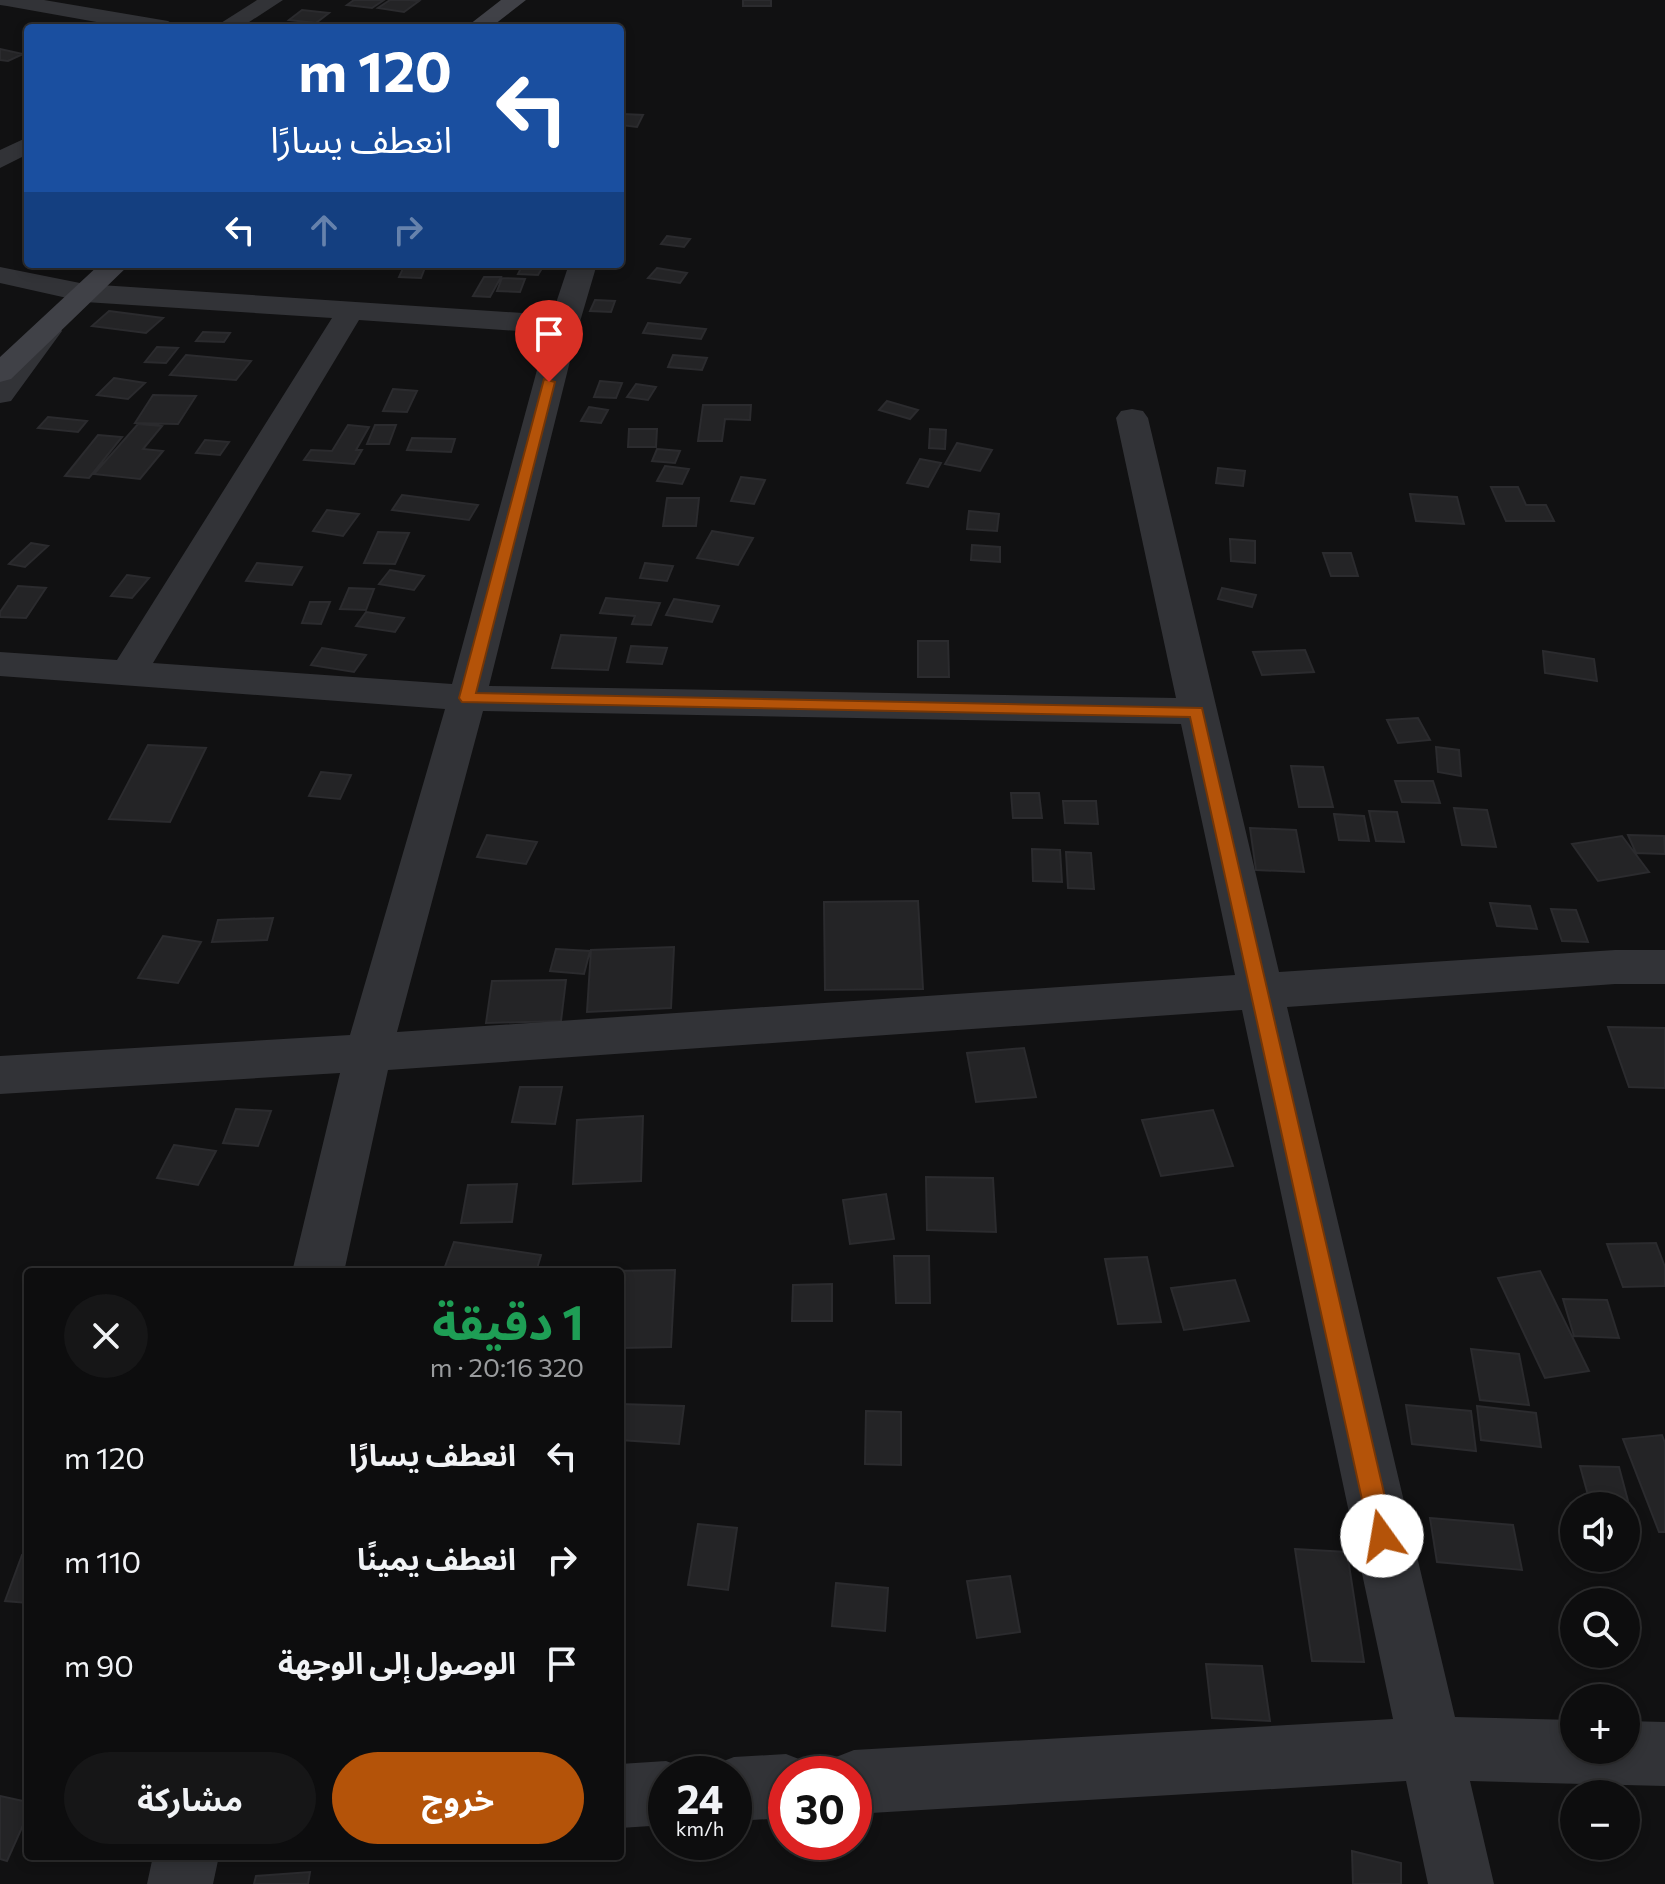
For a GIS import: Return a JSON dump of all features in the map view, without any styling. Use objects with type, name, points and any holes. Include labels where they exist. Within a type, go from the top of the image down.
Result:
[{"type":"street","points":[[7,0],[60,4],[150,24]]},
{"type":"street","points":[[231,24],[272,0]]},
{"type":"street","points":[[482,24],[515,0]]},
{"type":"street","points":[[13,27],[60,4]]},
{"type":"street","points":[[0,160],[24,146]]},
{"type":"street","points":[[0,373],[112,268]]},
{"type":"street","points":[[319,1268],[368,1053],[582,268]]},
{"type":"street","points":[[0,275],[85,293],[564,325]]},
{"type":"street","points":[[128,673],[351,310]]},
{"type":"street","points":[[0,394],[54,323]]},
{"type":"street","points":[[1132,418],[1461,1884]]},
{"type":"street","points":[[0,664],[467,698],[1197,711]]},
{"type":"street","points":[[0,1075],[368,1053],[1615,967],[1665,967]]},
{"type":"street","points":[[872,1781],[1430,1748],[1665,1754]]},
{"type":"street","points":[[624,1796],[648,1794]]},
{"type":"street","points":[[180,1884],[185,1860]]},
{"type":"building","points":[[354,0],[384,0],[372,8],[347,5]]},
{"type":"building","points":[[390,0],[419,1],[404,12],[378,8]]},
{"type":"building","points":[[743,0],[771,0],[771,6],[743,6]]},
{"type":"building","points":[[302,10],[329,13],[316,23],[289,20]]},
{"type":"building","points":[[0,49],[23,54],[8,61],[0,60]]},
{"type":"building","points":[[624,114],[643,115],[637,127],[624,125]]},
{"type":"building","points":[[667,236],[690,239],[684,247],[661,244]]},
{"type":"building","points":[[403,268],[425,268],[421,278],[399,277]]},
{"type":"building","points":[[521,268],[542,268],[538,275],[518,274]]},
{"type":"building","points":[[657,268],[687,273],[680,283],[648,278]]},
{"type":"building","points":[[484,277],[501,277],[490,297],[473,296]]},
{"type":"building","points":[[502,278],[525,279],[520,292],[497,291]]},
{"type":"building","points":[[595,300],[615,301],[611,312],[590,311]]},
{"type":"building","points":[[109,311],[163,318],[146,333],[92,326]]},
{"type":"building","points":[[648,323],[706,329],[701,339],[643,333]]},
{"type":"building","points":[[203,332],[230,333],[224,342],[196,341]]},
{"type":"building","points":[[157,347],[178,348],[166,363],[145,362]]},
{"type":"building","points":[[186,355],[251,361],[236,380],[170,375]]},
{"type":"building","points":[[673,355],[707,358],[702,370],[668,367]]},
{"type":"building","points":[[114,378],[145,383],[128,399],[97,395]]},
{"type":"building","points":[[600,381],[622,383],[616,398],[594,397]]},
{"type":"building","points":[[636,384],[656,387],[648,400],[627,397]]},
{"type":"building","points":[[393,389],[417,391],[407,412],[383,411]]},
{"type":"building","points":[[153,395],[196,396],[178,424],[135,423]]},
{"type":"building","points":[[887,401],[918,410],[910,419],[879,410]]},
{"type":"building","points":[[703,405],[751,405],[750,420],[725,419],[722,441],[698,441]]},
{"type":"building","points":[[589,407],[608,410],[601,423],[581,421]]},
{"type":"building","points":[[48,417],[87,421],[78,432],[38,428]]},
{"type":"building","points":[[138,424],[162,426],[143,449],[163,451],[140,479],[94,474]]},
{"type":"building","points":[[348,425],[369,427],[356,450],[362,450],[354,464],[304,460],[311,450],[332,451]]},
{"type":"building","points":[[375,425],[396,425],[389,444],[367,444]]},
{"type":"building","points":[[629,429],[657,429],[656,447],[628,447]]},
{"type":"building","points":[[930,429],[946,430],[945,449],[929,448]]},
{"type":"building","points":[[98,435],[122,437],[89,478],[65,476]]},
{"type":"building","points":[[412,438],[455,439],[451,452],[407,450]]},
{"type":"building","points":[[205,440],[229,442],[220,455],[196,453]]},
{"type":"building","points":[[957,443],[992,450],[980,471],[945,464]]},
{"type":"building","points":[[657,449],[680,451],[675,463],[652,461]]},
{"type":"building","points":[[920,459],[941,463],[928,487],[907,483]]},
{"type":"building","points":[[665,466],[689,469],[682,484],[657,481]]},
{"type":"building","points":[[1218,468],[1245,471],[1243,486],[1216,483]]},
{"type":"building","points":[[741,477],[765,480],[754,504],[731,501]]},
{"type":"building","points":[[1491,487],[1518,487],[1526,505],[1546,505],[1554,521],[1506,521]]},
{"type":"building","points":[[1410,494],[1457,497],[1464,524],[1416,521]]},
{"type":"building","points":[[402,495],[478,505],[469,520],[392,510]]},
{"type":"building","points":[[667,498],[699,498],[696,526],[663,526]]},
{"type":"building","points":[[327,510],[359,514],[343,536],[313,531]]},
{"type":"building","points":[[969,511],[999,514],[997,531],[967,529]]},
{"type":"building","points":[[712,531],[753,538],[738,565],[697,558]]},
{"type":"building","points":[[378,532],[409,533],[395,564],[364,563]]},
{"type":"building","points":[[1230,539],[1255,541],[1255,563],[1231,561]]},
{"type":"building","points":[[31,543],[48,546],[25,567],[9,564]]},
{"type":"building","points":[[972,545],[1000,547],[1000,562],[971,560]]},
{"type":"building","points":[[1323,553],[1351,553],[1358,576],[1331,576]]},
{"type":"building","points":[[257,563],[302,567],[292,585],[246,581]]},
{"type":"building","points":[[645,563],[673,566],[667,581],[640,578]]},
{"type":"building","points":[[390,570],[424,576],[414,590],[379,584]]},
{"type":"building","points":[[127,575],[149,578],[132,598],[111,596]]},
{"type":"building","points":[[18,586],[46,588],[26,618],[0,617],[0,612]]},
{"type":"building","points":[[349,588],[374,589],[366,610],[340,609]]},
{"type":"building","points":[[1222,588],[1256,595],[1252,607],[1218,599]]},
{"type":"building","points":[[606,598],[660,603],[651,625],[632,624],[635,616],[600,613]]},
{"type":"building","points":[[674,599],[719,606],[712,622],[666,615]]},
{"type":"building","points":[[310,602],[330,602],[321,624],[302,623]]},
{"type":"building","points":[[366,612],[404,618],[395,632],[356,626]]},
{"type":"building","points":[[561,635],[616,638],[608,670],[552,668]]},
{"type":"building","points":[[918,641],[948,641],[949,677],[918,677]]},
{"type":"building","points":[[631,646],[667,648],[662,664],[627,662]]},
{"type":"building","points":[[322,648],[366,655],[354,672],[311,665]]},
{"type":"building","points":[[1305,650],[1314,672],[1262,675],[1253,652]]},
{"type":"building","points":[[1543,651],[1594,659],[1597,681],[1545,673]]},
{"type":"building","points":[[1418,718],[1430,740],[1398,743],[1387,720]]},
{"type":"building","points":[[148,745],[206,748],[170,822],[109,819]]},
{"type":"building","points":[[1436,747],[1459,750],[1461,776],[1438,772]]},
{"type":"building","points":[[1291,766],[1323,767],[1333,807],[1299,807]]},
{"type":"building","points":[[321,772],[351,775],[340,799],[309,796]]},
{"type":"building","points":[[1395,781],[1433,781],[1440,803],[1402,802]]},
{"type":"building","points":[[1011,793],[1039,793],[1042,818],[1013,818]]},
{"type":"building","points":[[1063,801],[1096,801],[1098,824],[1065,823]]},
{"type":"building","points":[[1454,808],[1487,810],[1496,847],[1462,845]]},
{"type":"building","points":[[1369,811],[1397,812],[1404,842],[1376,841]]},
{"type":"building","points":[[1334,814],[1364,816],[1369,841],[1339,840]]},
{"type":"building","points":[[1250,828],[1296,830],[1304,872],[1256,870]]},
{"type":"building","points":[[487,835],[537,842],[526,864],[477,857]]},
{"type":"building","points":[[1628,835],[1664,836],[1665,854],[1636,853]]},
{"type":"building","points":[[1622,836],[1649,872],[1598,881],[1572,844]]},
{"type":"building","points":[[1032,849],[1060,850],[1062,882],[1033,881]]},
{"type":"building","points":[[1066,852],[1091,853],[1094,889],[1068,888]]},
{"type":"building","points":[[918,901],[923,989],[825,990],[824,902]]},
{"type":"building","points":[[1490,903],[1530,906],[1537,929],[1497,926]]},
{"type":"building","points":[[1551,909],[1576,910],[1588,942],[1562,941]]},
{"type":"building","points":[[273,918],[267,940],[212,942],[218,920]]},
{"type":"building","points":[[163,936],[201,942],[178,983],[138,978]]},
{"type":"building","points":[[674,947],[671,1008],[587,1012],[591,950]]},
{"type":"building","points":[[556,949],[590,951],[584,974],[550,971]]},
{"type":"building","points":[[566,980],[561,1021],[486,1023],[492,981]]},
{"type":"building","points":[[1608,1027],[1665,1028],[1665,1088],[1629,1087]]},
{"type":"building","points":[[1024,1048],[1036,1097],[976,1102],[967,1053]]},
{"type":"building","points":[[520,1087],[562,1087],[555,1124],[512,1122]]},
{"type":"building","points":[[236,1109],[271,1111],[258,1146],[223,1143]]},
{"type":"building","points":[[1213,1110],[1233,1166],[1161,1176],[1142,1120]]},
{"type":"building","points":[[643,1116],[641,1181],[573,1184],[577,1120]]},
{"type":"building","points":[[174,1145],[216,1151],[198,1185],[157,1178]]},
{"type":"building","points":[[926,1177],[993,1178],[996,1232],[927,1230]]},
{"type":"building","points":[[517,1184],[512,1222],[461,1223],[468,1185]]},
{"type":"building","points":[[886,1194],[894,1239],[850,1244],[843,1200]]},
{"type":"building","points":[[454,1242],[541,1255],[537,1268],[444,1268]]},
{"type":"building","points":[[1656,1243],[1665,1267],[1665,1286],[1623,1287],[1607,1244]]},
{"type":"building","points":[[894,1256],[929,1256],[930,1303],[896,1303]]},
{"type":"building","points":[[1147,1257],[1161,1322],[1118,1324],[1105,1259]]},
{"type":"building","points":[[675,1270],[671,1347],[624,1348],[624,1271]]},
{"type":"building","points":[[1540,1271],[1589,1371],[1545,1378],[1498,1278]]},
{"type":"building","points":[[1235,1280],[1249,1321],[1184,1330],[1171,1288]]},
{"type":"building","points":[[832,1284],[832,1321],[792,1321],[793,1285]]},
{"type":"building","points":[[1563,1299],[1607,1300],[1619,1338],[1574,1336]]},
{"type":"building","points":[[1471,1349],[1519,1354],[1529,1405],[1480,1400]]},
{"type":"building","points":[[624,1404],[684,1406],[679,1444],[624,1440]]},
{"type":"building","points":[[1406,1405],[1471,1411],[1476,1451],[1412,1444]]},
{"type":"building","points":[[1477,1406],[1536,1413],[1541,1447],[1481,1440]]},
{"type":"building","points":[[866,1411],[901,1412],[901,1465],[865,1464]]},
{"type":"building","points":[[1662,1435],[1665,1443],[1665,1532],[1659,1532],[1623,1439]]},
{"type":"building","points":[[1580,1466],[1619,1467],[1626,1492],[1587,1492]]},
{"type":"building","points":[[1430,1518],[1513,1525],[1522,1570],[1437,1562]]},
{"type":"building","points":[[698,1524],[737,1528],[728,1590],[688,1585]]},
{"type":"building","points":[[1295,1549],[1347,1552],[1364,1662],[1312,1661]]},
{"type":"building","points":[[22,1555],[24,1555],[24,1603],[5,1601]]},
{"type":"building","points":[[1010,1576],[1020,1632],[977,1638],[967,1581]]},
{"type":"building","points":[[836,1583],[888,1588],[885,1631],[832,1626]]},
{"type":"building","points":[[1206,1664],[1262,1666],[1270,1721],[1212,1718]]},
{"type":"building","points":[[0,1796],[24,1801],[24,1823],[7,1861],[0,1859]]},
{"type":"building","points":[[1352,1851],[1401,1863],[1401,1884],[1353,1884]]},
{"type":"building","points":[[310,1872],[308,1884],[254,1884],[256,1876]]},
{"type":"route","points":[[549,382],[467,698],[1197,711],[1382,1536]]}]
